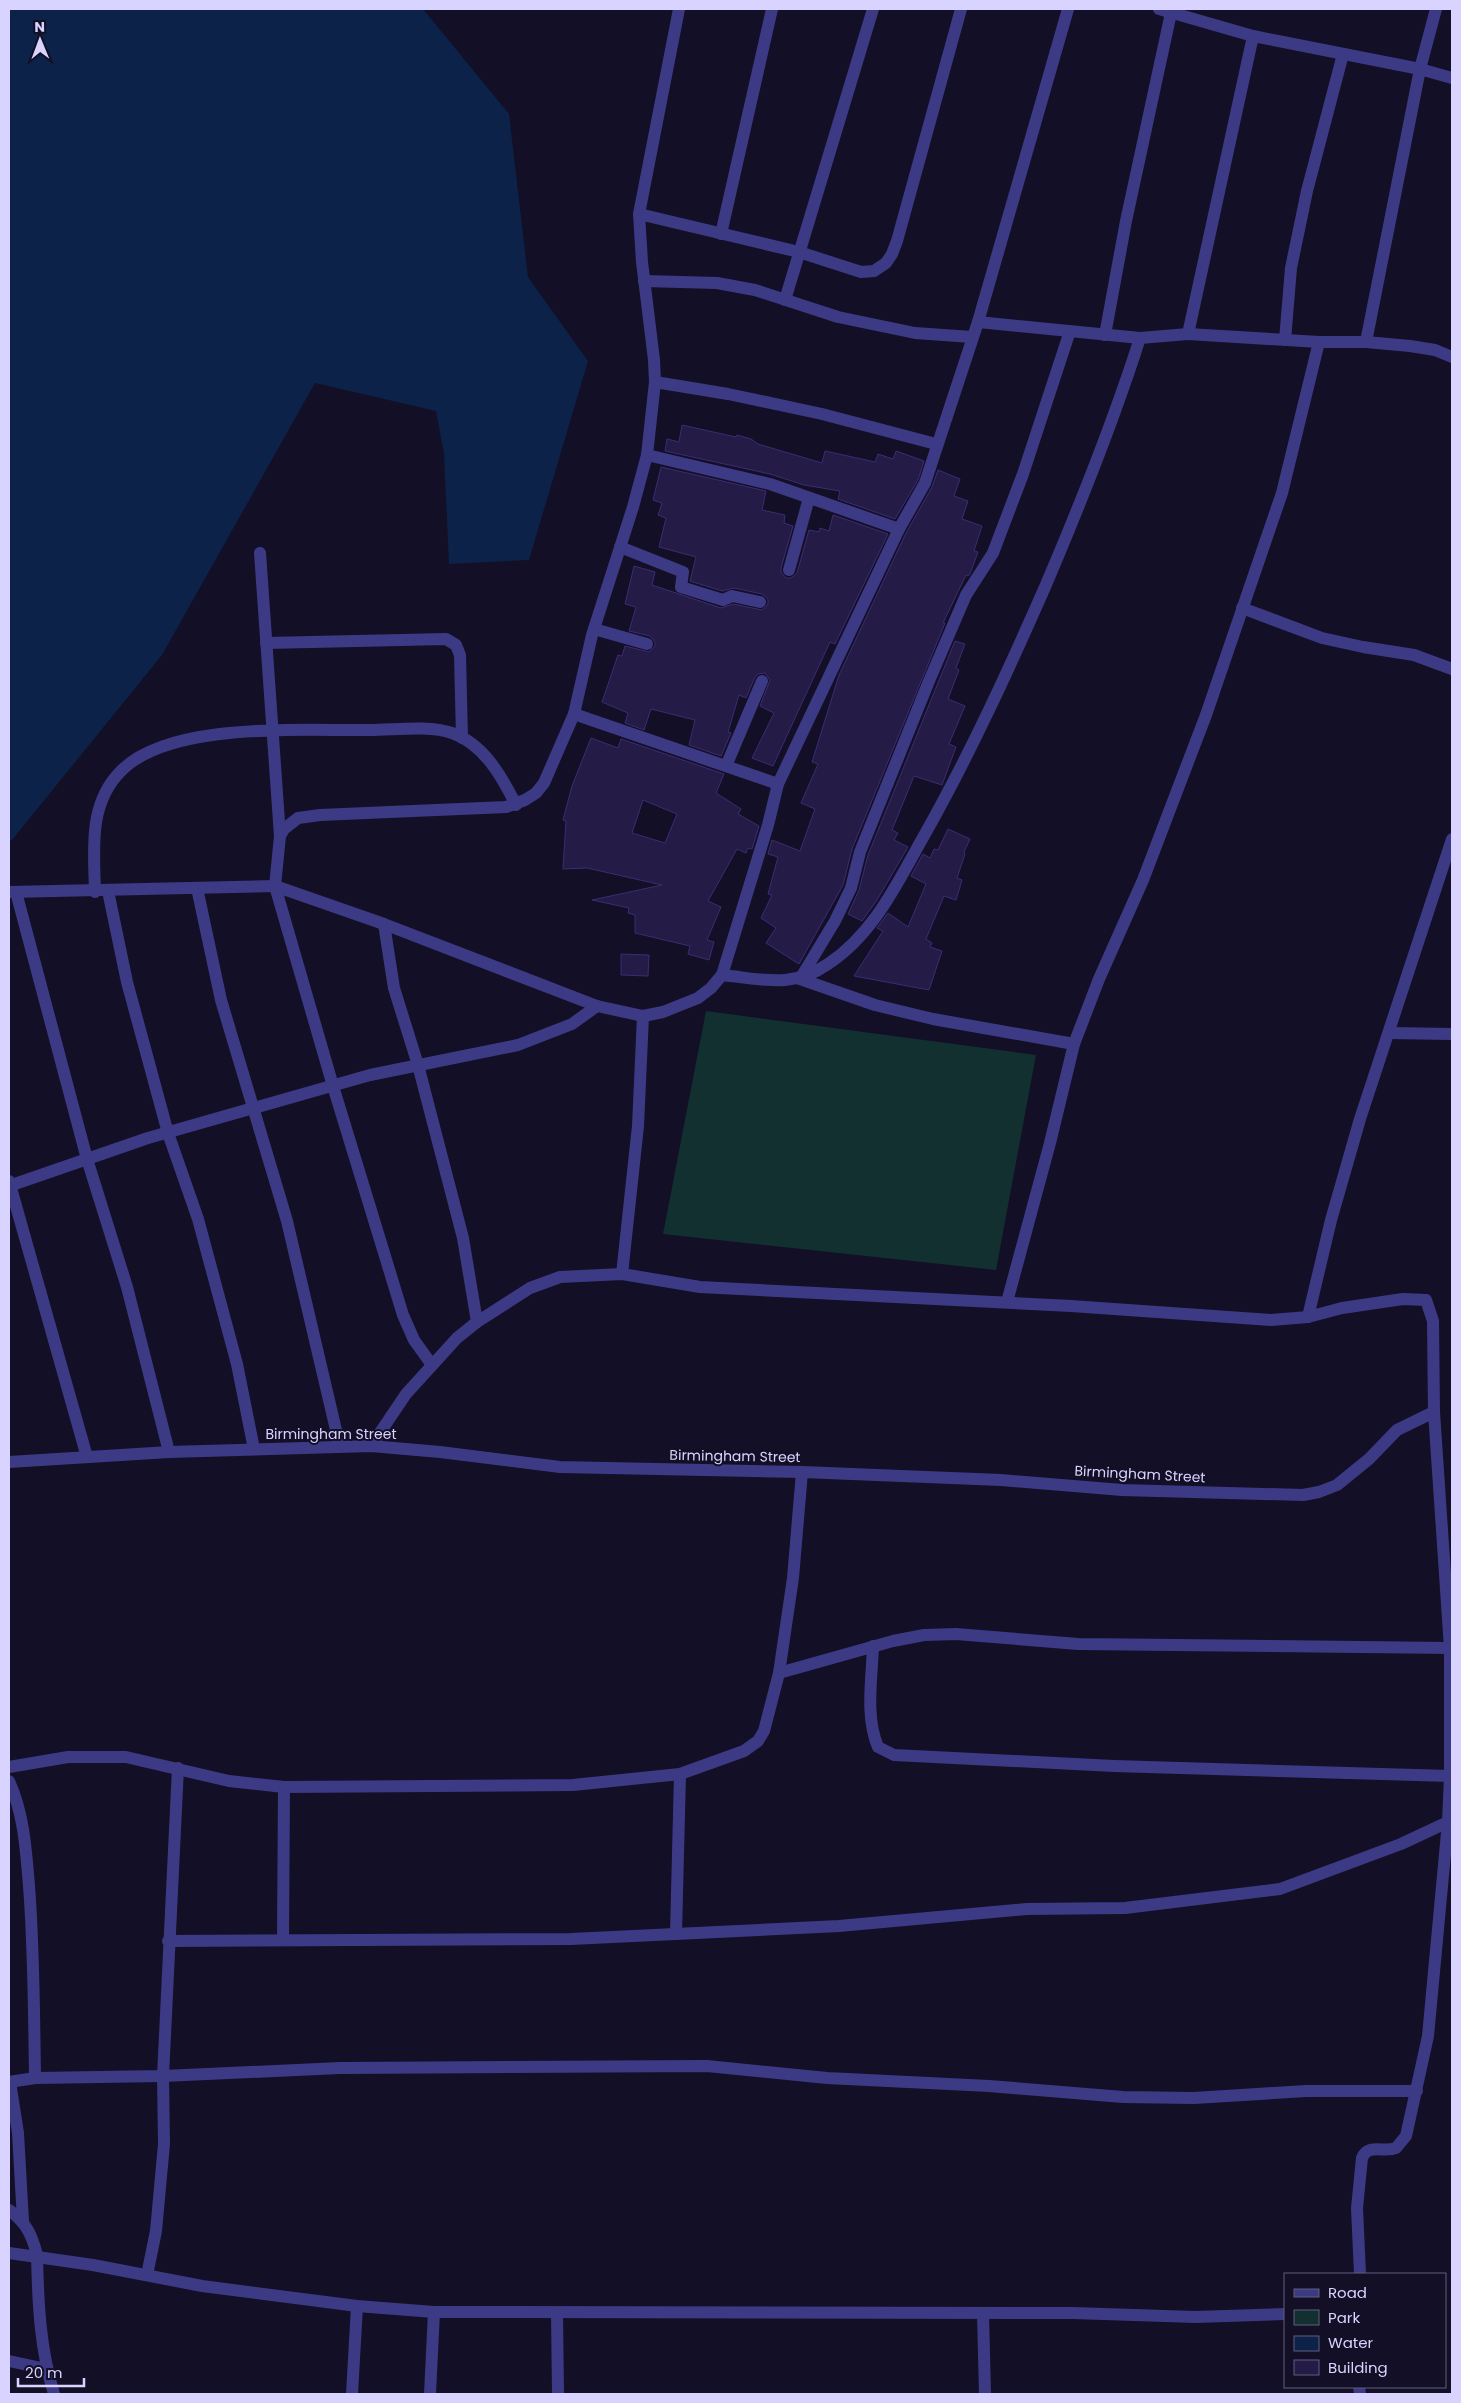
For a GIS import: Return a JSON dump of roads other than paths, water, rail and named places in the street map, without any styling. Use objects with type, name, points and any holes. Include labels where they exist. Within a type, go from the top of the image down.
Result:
[{"type":"street","points":[[280,836],[289,824],[298,818],[320,815],[466,808],[498,809],[516,805],[536,793],[544,783],[574,714],[594,629],[647,455],[654,408],[655,382],[639,214],[679,9]]},
{"type":"street","points":[[721,234],[772,9]]},
{"type":"street","points":[[785,300],[873,9]]},
{"type":"street","points":[[639,214],[799,252],[861,272],[878,269],[892,254],[961,9]]},
{"type":"street","points":[[169,1452],[127,1287],[87,1159],[12,892],[102,892],[275,886],[384,924],[597,1006],[643,1016],[670,1010],[698,998],[711,988],[722,975],[768,825],[778,784],[899,530],[925,483],[936,444],[978,322],[1068,9]]},
{"type":"street","points":[[1158,9],[1253,36],[1420,69],[1452,78]]},
{"type":"street","points":[[1366,342],[1420,69],[1436,9]]},
{"type":"street","points":[[1105,335],[1130,203],[1172,13]]},
{"type":"street","points":[[1188,334],[1253,36]]},
{"type":"street","points":[[1285,340],[1291,268],[1307,191],[1343,54]]},
{"type":"street","points":[[644,281],[717,284],[755,290],[838,317],[915,333],[972,338]]},
{"type":"street","points":[[978,322],[1140,338],[1188,334],[1319,342],[1366,342],[1410,346],[1452,355]]},
{"type":"street","points":[[800,979],[835,922],[851,888],[860,852],[929,681],[966,595],[993,553],[1023,474],[1070,331]]},
{"type":"street","points":[[722,975],[778,981],[800,979],[828,964],[863,934],[881,910],[964,764],[1018,649],[1115,417],[1140,338]]},
{"type":"street","points":[[1008,1302],[1074,1044],[1099,979],[1143,880],[1206,715],[1282,493],[1319,342]]},
{"type":"street","points":[[655,382],[728,394],[822,414],[936,444]]},
{"type":"street","points":[[647,455],[770,484],[899,530]]},
{"type":"street","points":[[789,570],[809,498]]},
{"type":"street","points":[[620,547],[683,572],[681,587],[723,600],[732,596],[760,602]]},
{"type":"street","points":[[260,553],[280,836],[275,886],[333,1086],[403,1315],[414,1340],[432,1365]]},
{"type":"street","points":[[1242,608],[1322,638],[1414,655],[1452,669]]},
{"type":"street","points":[[594,629],[647,644]]},
{"type":"street","points":[[266,643],[446,639],[456,645],[460,655],[462,738]]},
{"type":"street","points":[[726,766],[762,681]]},
{"type":"street","points":[[574,714],[778,784]]},
{"type":"street","points":[[254,1449],[237,1364],[200,1228],[168,1133],[102,892],[93,838],[97,811],[107,788],[121,771],[144,754],[192,739],[231,732],[272,731],[431,730],[452,733],[470,743],[501,775],[516,805]]},
{"type":"street","points":[[1308,1317],[1334,1211],[1360,1120],[1452,839]]},
{"type":"street","points":[[198,888],[221,1000],[287,1221],[340,1447]]},
{"type":"street","points":[[384,924],[394,988],[418,1065],[463,1238],[477,1322]]},
{"type":"street","points":[[800,979],[875,1005],[923,1016],[1074,1044]]},
{"type":"street","points":[[87,1457],[9,1184],[168,1133],[333,1086],[418,1065],[518,1045],[572,1024],[597,1006]]},
{"type":"street","points":[[622,1274],[638,1126],[643,1016]]},
{"type":"street","points":[[1389,1033],[1452,1034]]},
{"type":"street","points":[[371,1446],[406,1394],[457,1338],[477,1322],[530,1288],[560,1277],[622,1274],[700,1287],[1008,1302],[1271,1320],[1308,1317],[1342,1308],[1403,1299],[1426,1300],[1433,1321],[1434,1412],[1450,1648],[1448,1822],[1428,2036],[1406,2136],[1393,2150],[1368,2150],[1362,2158],[1357,2208],[1360,2273]]},
{"type":"street","name":"Birmingham Street","points":[[9,1462],[169,1452],[371,1446],[440,1452],[560,1467],[802,1472],[1001,1480],[1122,1490],[1303,1495],[1319,1492],[1336,1485],[1369,1459],[1397,1430],[1434,1412]]},
{"type":"street","points":[[9,1767],[68,1757],[126,1757],[178,1768],[229,1782],[284,1787],[573,1785],[680,1774],[744,1751],[758,1741],[769,1716],[779,1672],[793,1578],[802,1472]]},
{"type":"street","points":[[779,1672],[873,1646],[924,1635],[956,1634],[1078,1644],[1450,1648]]},
{"type":"street","points":[[873,1646],[871,1701],[874,1738],[878,1747],[894,1754],[1114,1766],[1450,1776]]},
{"type":"street","points":[[146,2275],[156,2231],[164,2144],[163,2076],[168,1941],[178,1768]]},
{"type":"street","points":[[676,1934],[680,1774]]},
{"type":"street","points":[[9,1781],[20,1814],[26,1853],[33,1942],[35,2078]]},
{"type":"street","points":[[283,1940],[284,1787]]},
{"type":"street","points":[[168,1941],[571,1939],[722,1930],[839,1926],[1027,1909],[1125,1908],[1280,1889],[1402,1844],[1448,1822]]},
{"type":"street","points":[[23,2221],[18,2133],[9,2082],[35,2078],[163,2076],[340,2068],[707,2066],[827,2078],[989,2086],[1123,2096],[1194,2098],[1298,2091],[1417,2091]]},
{"type":"street","points":[[9,2210],[23,2221],[28,2228],[37,2255],[38,2306],[46,2369],[54,2394]]},
{"type":"street","points":[[9,2253],[37,2255],[202,2286],[357,2306],[434,2312],[557,2314],[1073,2313],[1195,2317],[1284,2314]]},
{"type":"street","points":[[352,2394],[357,2306]]},
{"type":"street","points":[[430,2394],[434,2312]]},
{"type":"street","points":[[983,2313],[985,2394]]},
{"type":"street","points":[[557,2314],[558,2394]]},
{"type":"street","points":[[9,2361],[46,2369]]},
{"type":"water","points":[[9,9],[423,9],[509,114],[528,277],[588,361],[529,560],[449,564],[444,454],[436,411],[315,383],[162,655],[12,840],[9,840]]}]
